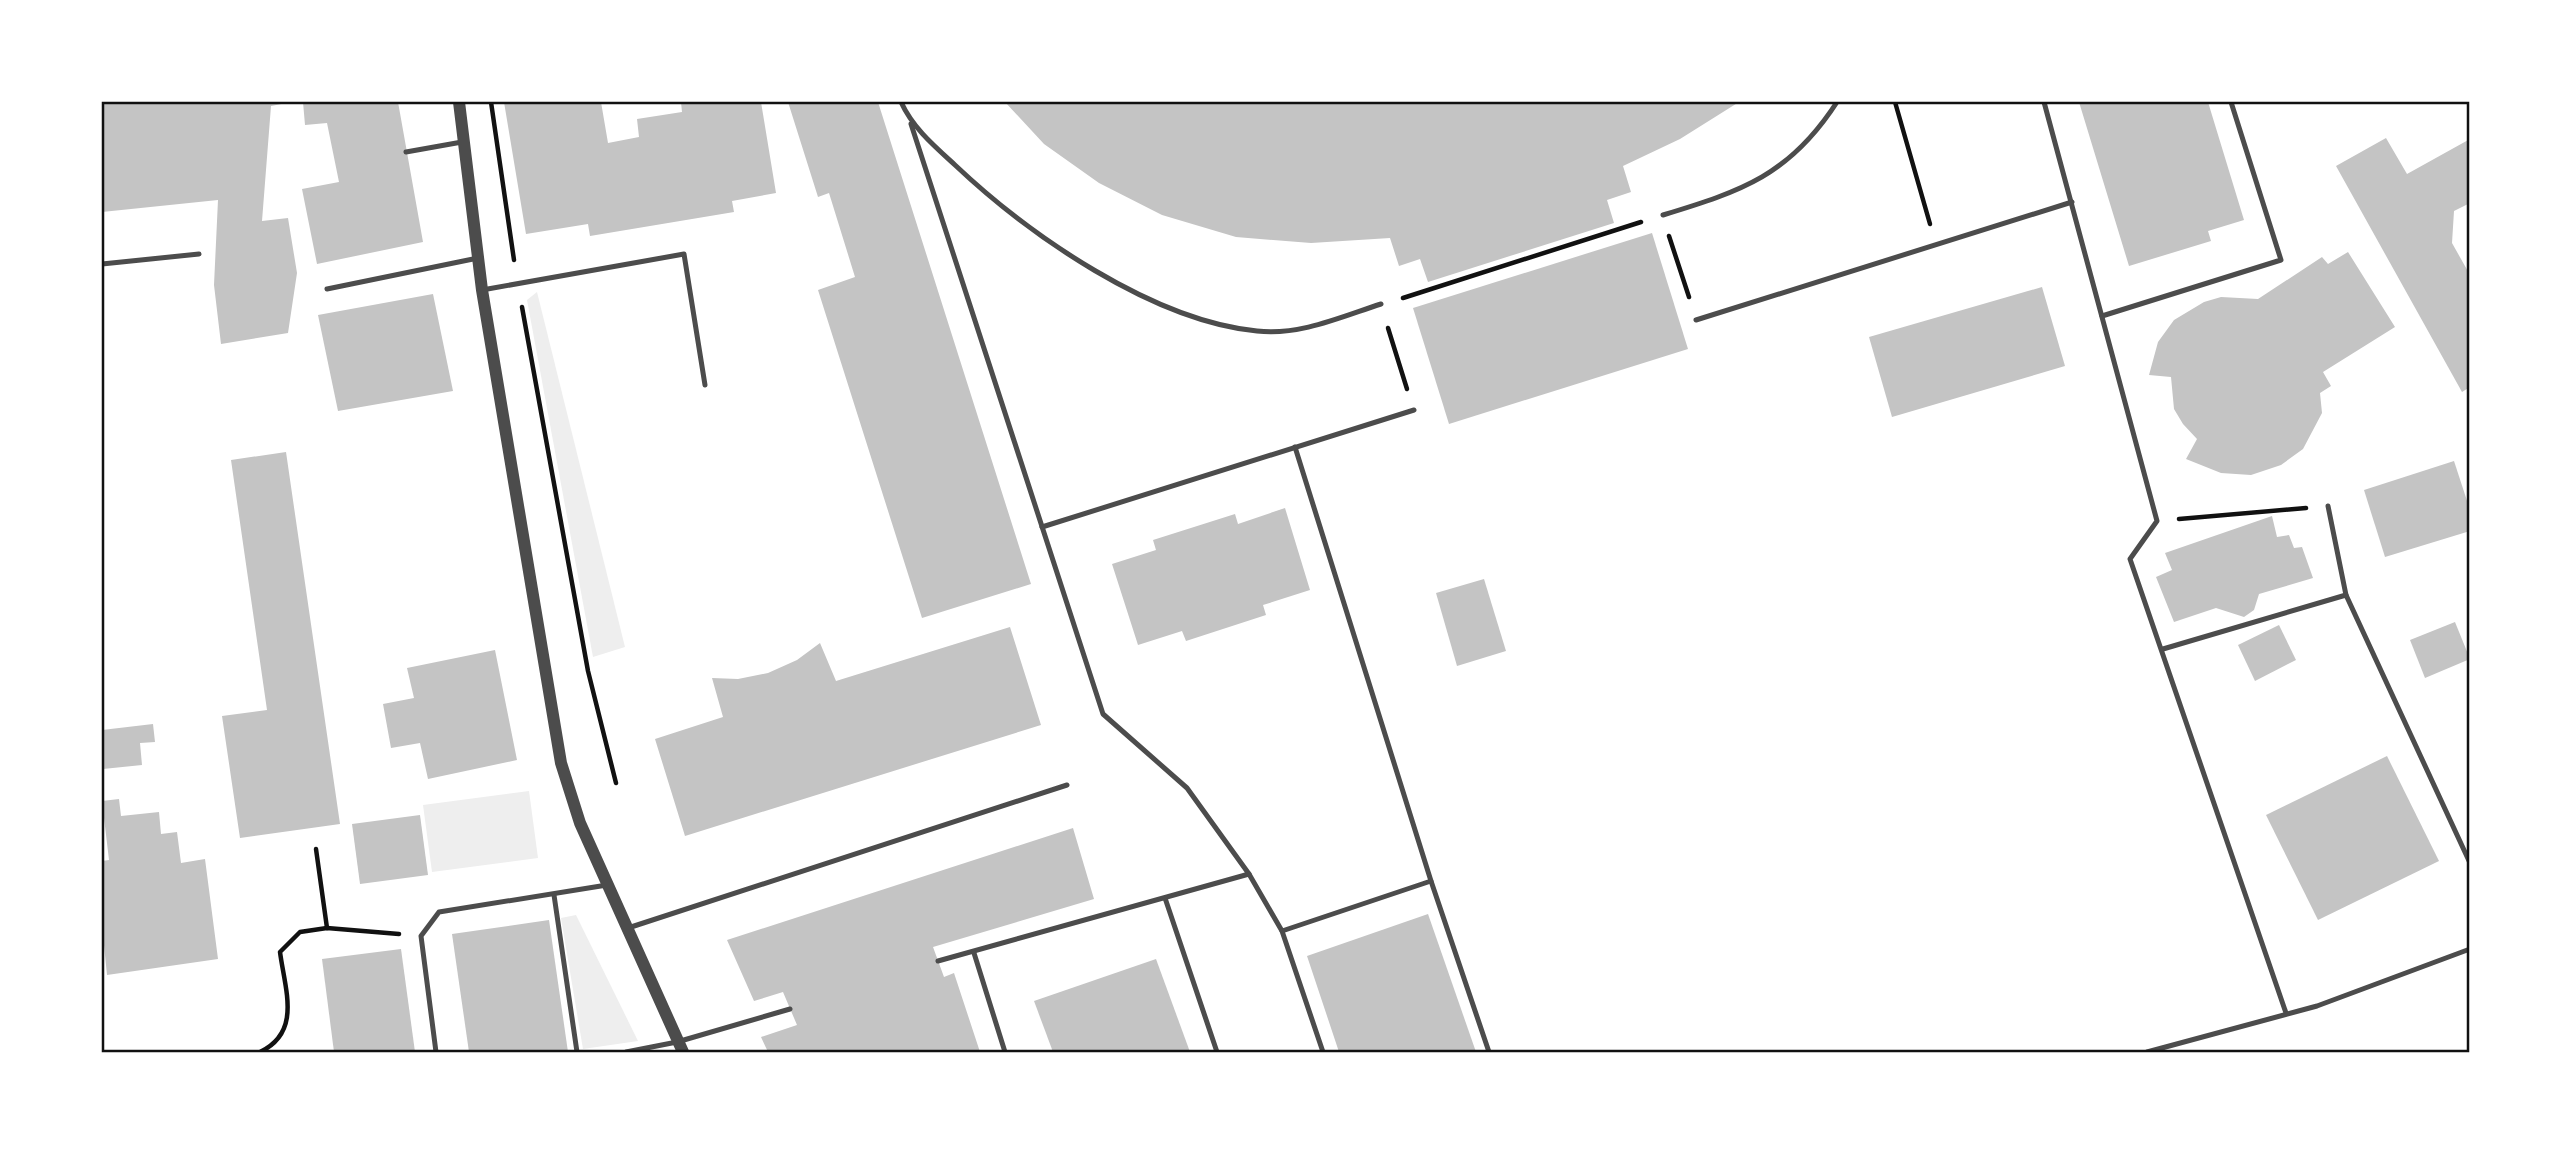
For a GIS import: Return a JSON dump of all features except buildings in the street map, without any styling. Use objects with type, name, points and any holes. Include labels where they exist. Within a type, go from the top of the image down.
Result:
[{"type":"street","points":[[459,102],[482,290],[561,763],[580,823],[625,929],[680,1047]]},
{"type":"lane","points":[[901,102],[911,124],[1103,714],[1186,788],[1249,874],[1282,931],[1323,1052]]},
{"type":"lane","points":[[1663,215],[1727,195],[1779,168],[1798,151],[1837,102]]},
{"type":"lane","points":[[2044,102],[2157,521],[2130,559],[2286,1013]]},
{"type":"lane","points":[[2102,316],[2281,260],[2231,102]]},
{"type":"lane","points":[[911,124],[989,198],[1074,259],[1190,315],[1259,332],[1291,331],[1381,304]]},
{"type":"lane","points":[[406,152],[465,142]]},
{"type":"lane","points":[[1696,320],[2071,202]]},
{"type":"lane","points":[[102,264],[199,254]]},
{"type":"lane","points":[[482,290],[684,254],[705,385]]},
{"type":"lane","points":[[327,289],[478,258]]},
{"type":"lane","points":[[1042,527],[1414,410]]},
{"type":"lane","points":[[1295,447],[1431,881],[1489,1052]]},
{"type":"lane","points":[[2328,506],[2346,595],[2469,863]]},
{"type":"lane","points":[[2163,649],[2346,595]]},
{"type":"lane","points":[[625,929],[1068,785]]},
{"type":"lane","points":[[938,961],[1249,874]]},
{"type":"lane","points":[[1282,931],[1431,881]]},
{"type":"lane","points":[[436,1052],[421,936],[439,912],[607,885]]},
{"type":"lane","points":[[554,895],[577,1052]]},
{"type":"lane","points":[[1166,898],[1217,1052]]},
{"type":"lane","points":[[2147,1052],[2317,1006],[2469,949]]},
{"type":"lane","points":[[974,953],[1005,1052]]},
{"type":"lane","points":[[626,1052],[680,1047],[790,1009]]},
{"type":"path","points":[[491,102],[517,284],[588,671],[616,783]]},
{"type":"path","points":[[1895,102],[1936,245]]},
{"type":"path","points":[[1414,410],[1381,304],[1663,215],[1696,320]]},
{"type":"path","points":[[2157,521],[2328,506]]},
{"type":"path","points":[[316,849],[327,928]]},
{"type":"path","points":[[260,1052],[275,1045],[289,1020],[280,952],[300,932],[327,928],[421,936]]},
{"type":"shaded area","points":[[537,292],[625,647],[593,657],[527,300]]},
{"type":"shaded area","points":[[529,791],[538,858],[432,872],[423,805]]},
{"type":"shaded area","points":[[576,915],[638,1041],[583,1049],[561,918]]}]
